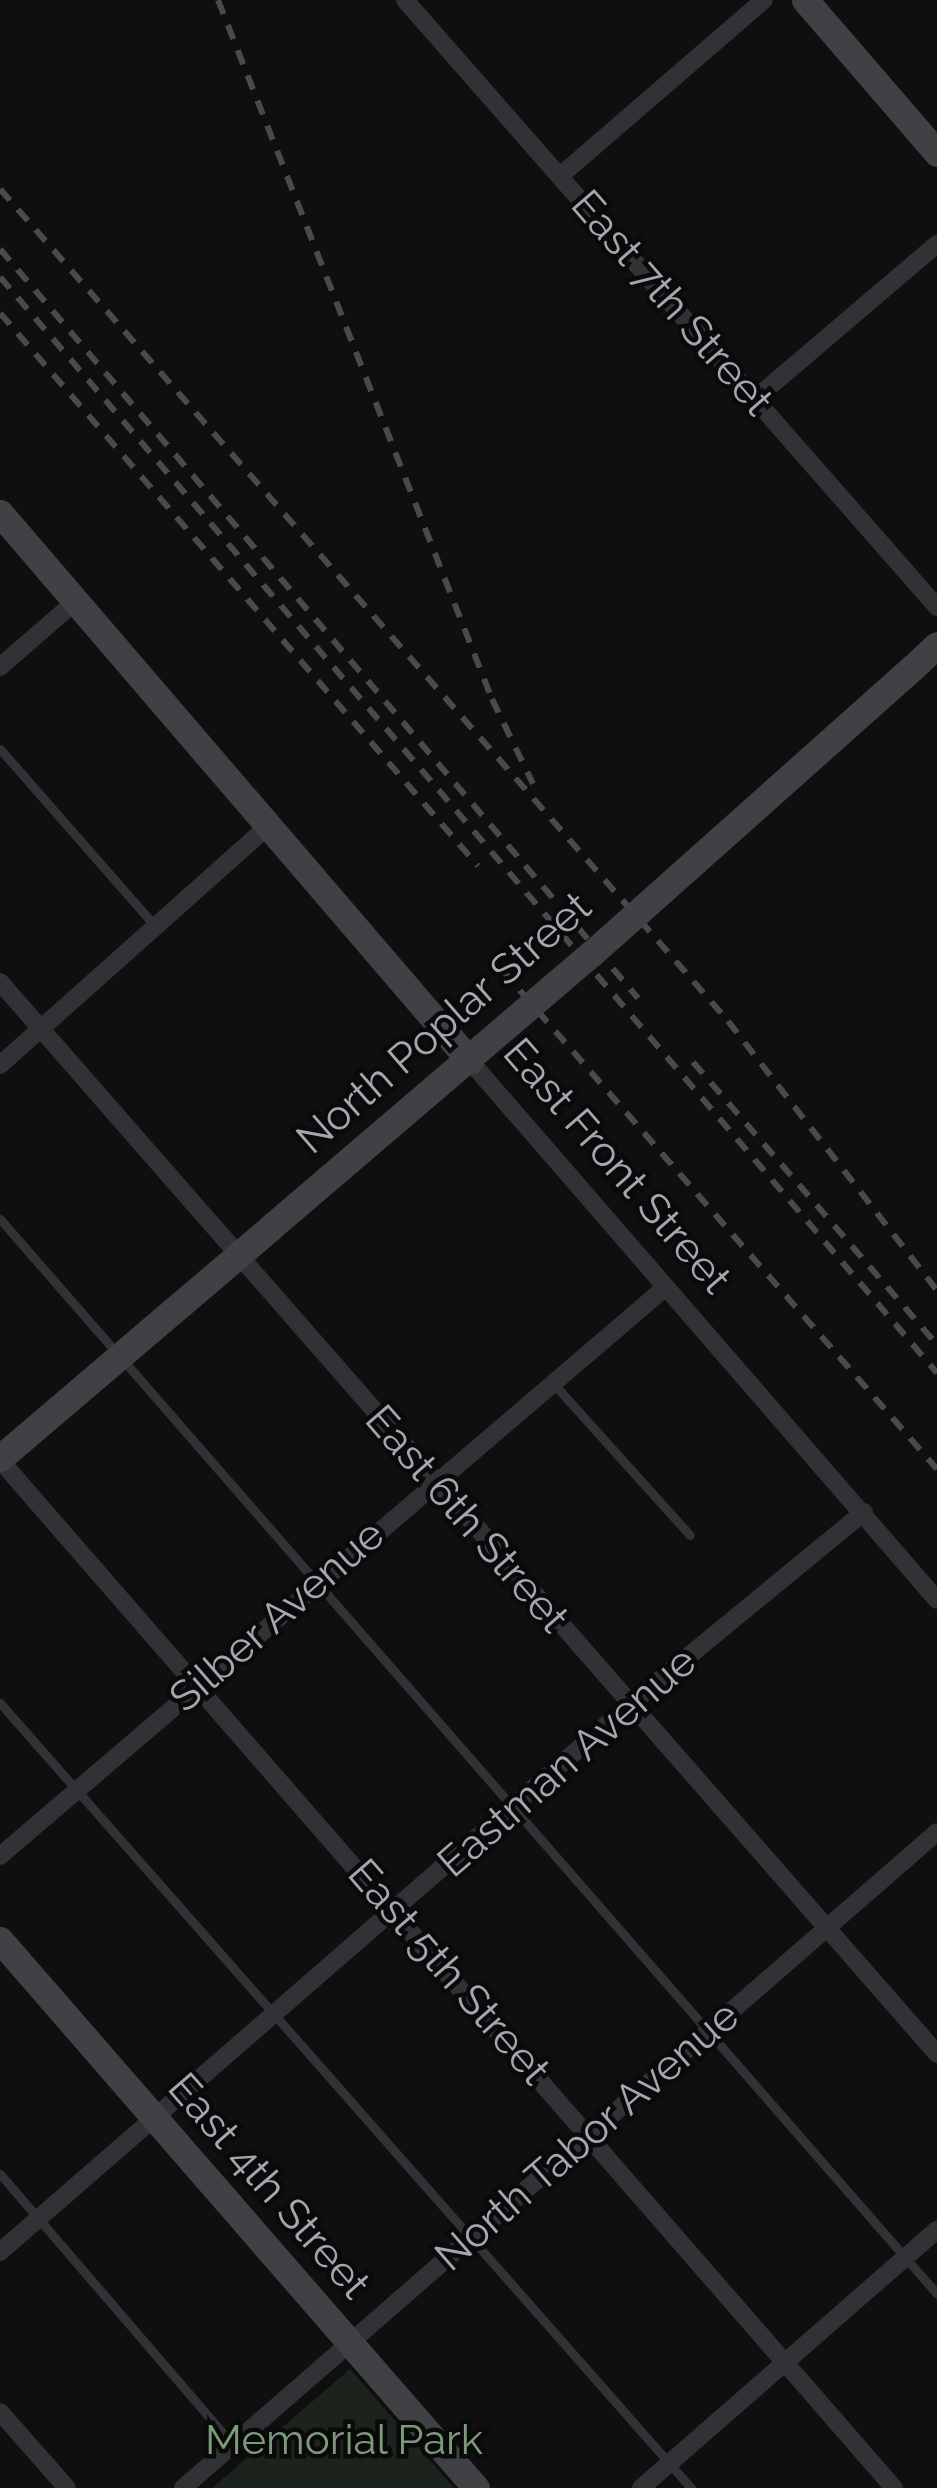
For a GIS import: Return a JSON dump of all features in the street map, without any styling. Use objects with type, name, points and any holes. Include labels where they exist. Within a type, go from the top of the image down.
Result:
[{"type":"main road","points":[[805,0],[937,153]]},
{"type":"main road","name":"East Front Street","points":[[0,513],[470,1061]]},
{"type":"main road","name":"North Poplar Street","points":[[0,1459],[591,954],[937,645]]},
{"type":"main road","name":"East 4th Street","points":[[0,1940],[476,2488]]},
{"type":"street","name":"East 7th Street","points":[[405,0],[937,607]]},
{"type":"street","points":[[560,176],[764,0]]},
{"type":"street","points":[[756,398],[937,244]]},
{"type":"street","points":[[0,667],[76,601]]},
{"type":"street","points":[[0,1065],[269,825]]},
{"type":"street","name":"East 6th Street","points":[[0,982],[937,2054]]},
{"type":"street","name":"East Front Street","points":[[470,1061],[937,1600]]},
{"type":"street","name":"Silber Avenue","points":[[0,1856],[314,1583],[666,1288]]},
{"type":"street","name":"East 5th Street","points":[[0,1459],[895,2488]]},
{"type":"street","name":"Eastman Avenue","points":[[0,2252],[629,1706],[864,1512]]},
{"type":"street","name":"North Tabor Avenue","points":[[182,2488],[937,1832]]},
{"type":"street","points":[[641,2488],[937,2230]]},
{"type":"street","points":[[0,2412],[67,2488]]},
{"type":"lane","points":[[0,749],[156,927]]},
{"type":"lane","points":[[0,1220],[937,2294]]},
{"type":"lane","points":[[552,1382],[690,1534]]},
{"type":"lane","points":[[0,1702],[691,2488]]},
{"type":"lane","points":[[0,2174],[232,2444]]},
{"type":"green space","name":"Memorial Park","points":[[350,2369],[454,2488],[212,2488]]},
{"type":"railway","points":[[218,0],[492,699],[533,784]]},
{"type":"railway","points":[[0,189],[728,1021],[937,1290]]},
{"type":"railway","points":[[0,249],[638,998]]},
{"type":"railway","points":[[0,277],[937,1373]]},
{"type":"railway","points":[[0,313],[478,866]]},
{"type":"railway","points":[[502,970],[937,1469]]},
{"type":"railway","points":[[693,1062],[937,1345]]}]
